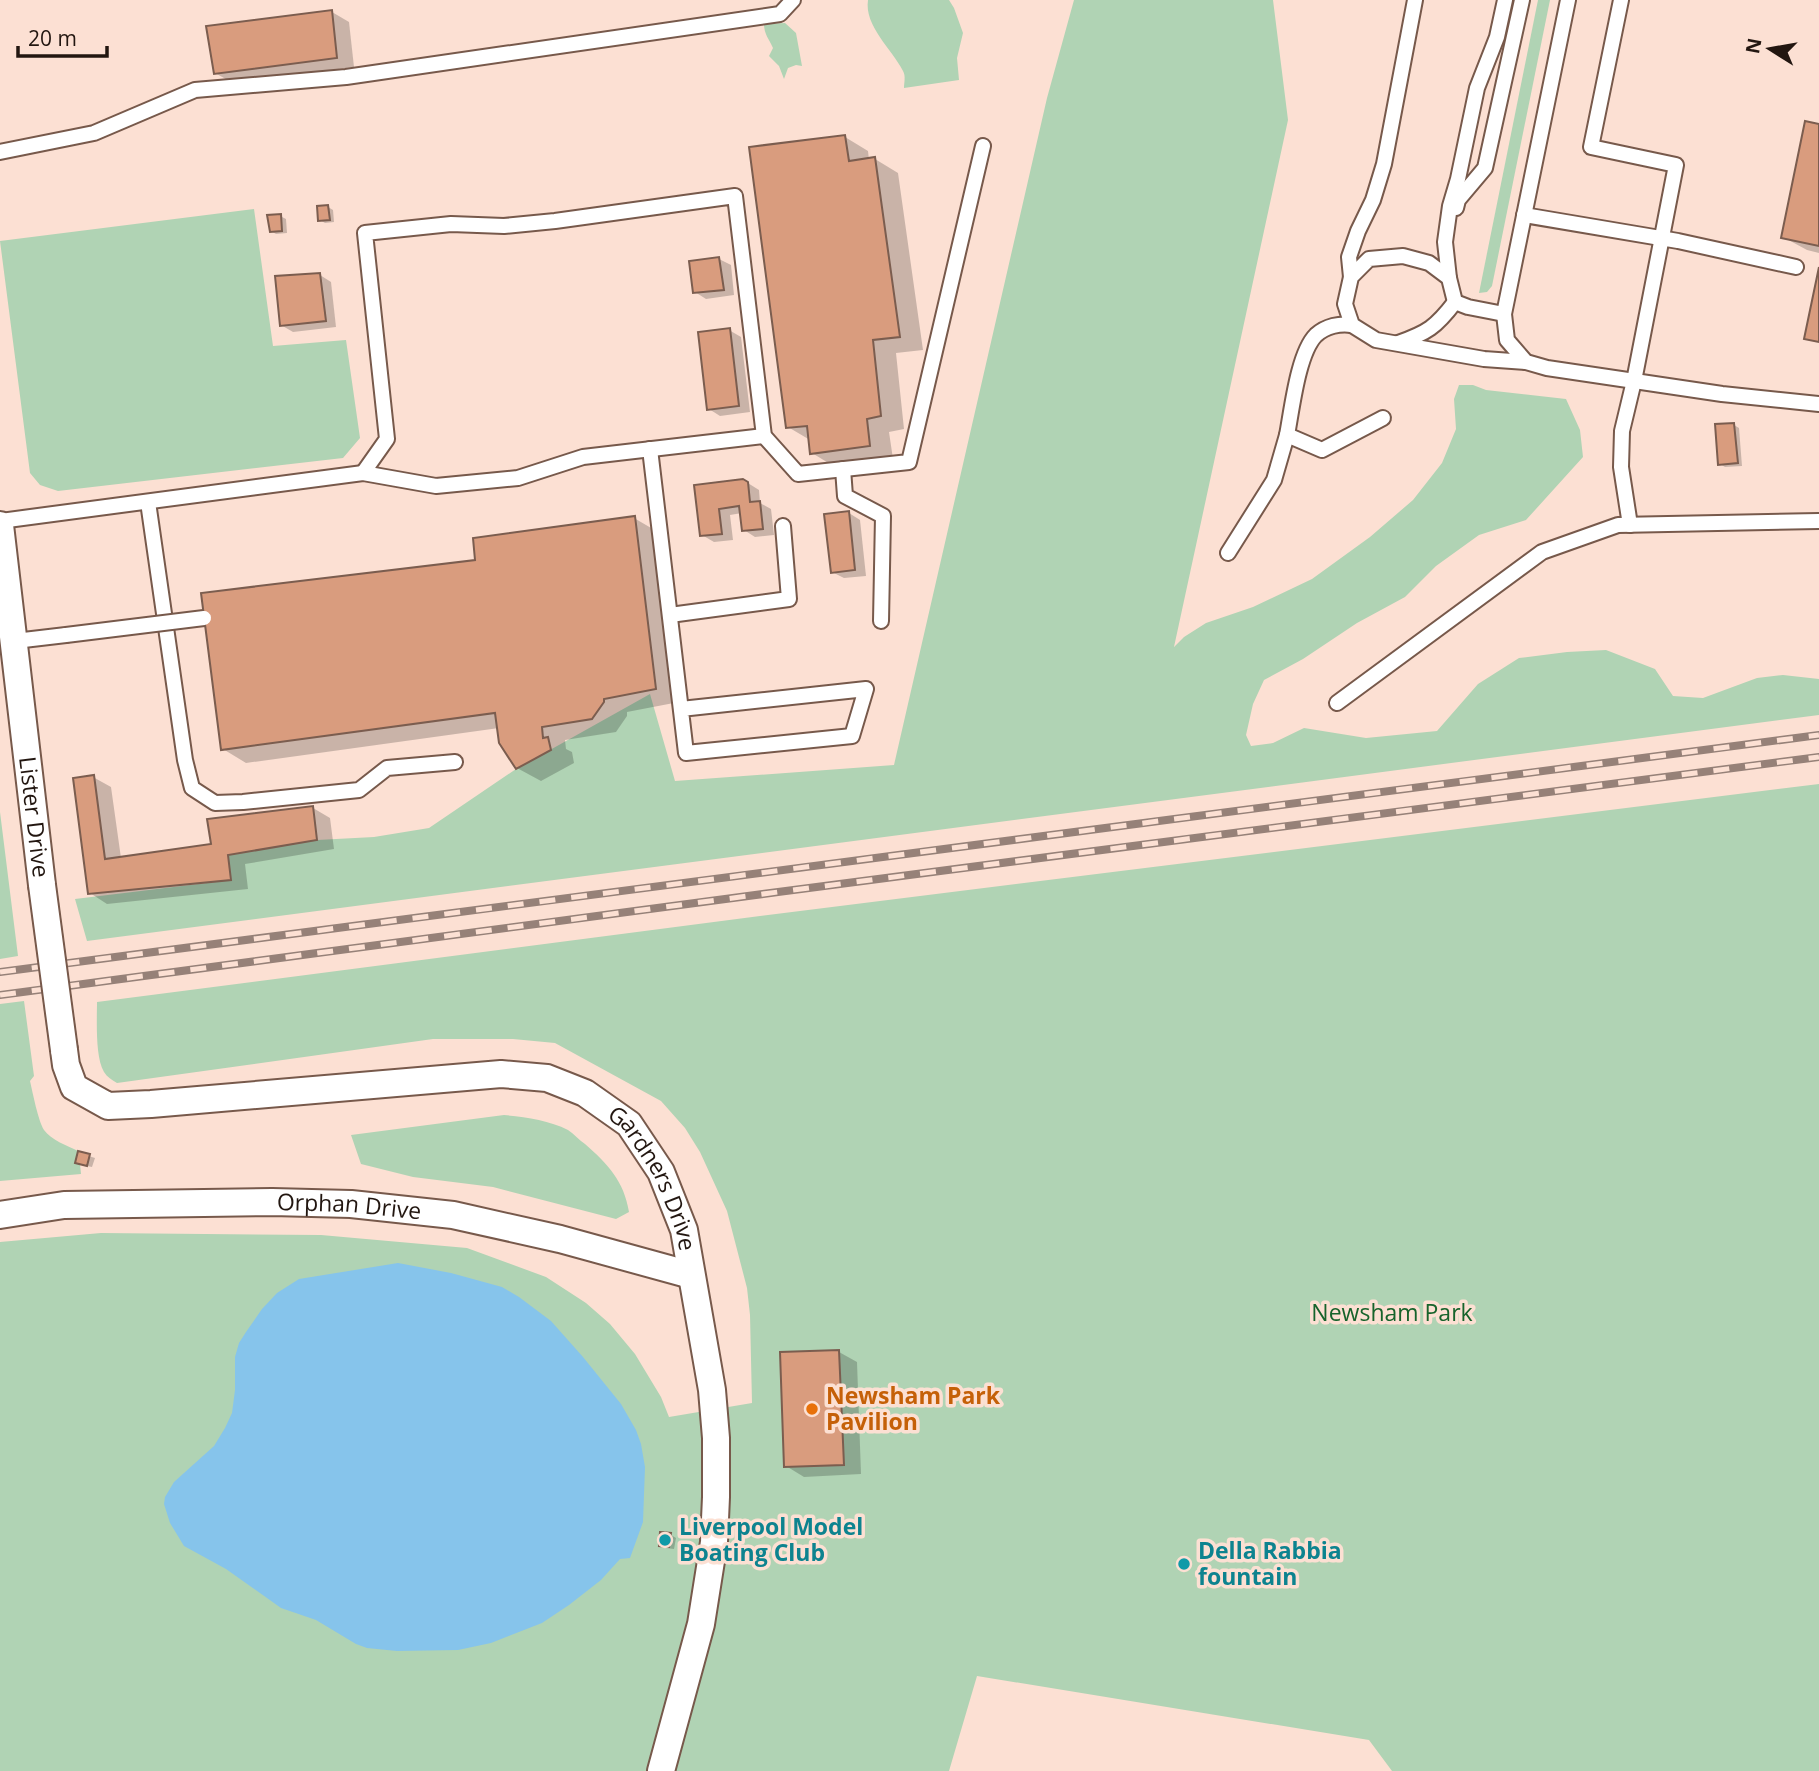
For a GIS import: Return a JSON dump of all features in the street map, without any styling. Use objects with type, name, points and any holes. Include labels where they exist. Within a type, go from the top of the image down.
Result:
[{"type":"street","name":"Lister Drive","points":[[0,523],[66,1065],[74,1087],[92,1098]]},
{"type":"street","name":"Gardners Drive","points":[[92,1098],[108,1106],[151,1104],[501,1074],[547,1078],[585,1093],[629,1124],[661,1172],[684,1230],[712,1390],[716,1438],[714,1542],[701,1624],[661,1771]]},
{"type":"street","name":"Orphan Drive","points":[[0,1215],[64,1205],[258,1202],[351,1204],[453,1215],[560,1239],[691,1275]]},
{"type":"lane","points":[[0,152],[94,133],[195,90],[346,77],[780,14],[793,0]]},
{"type":"lane","points":[[1352,326],[1345,304],[1351,277],[1349,257],[1373,200],[1384,164],[1415,0]]},
{"type":"lane","points":[[1455,302],[1445,242],[1450,206],[1477,88],[1497,37],[1505,0]]},
{"type":"lane","points":[[1445,242],[1458,200],[1485,168],[1522,0]]},
{"type":"lane","points":[[1526,362],[1507,340],[1504,314],[1568,0]]},
{"type":"lane","points":[[1622,0],[1591,147],[1676,165],[1622,431],[1621,467],[1630,524]]},
{"type":"lane","points":[[363,473],[387,439],[365,233],[451,224],[505,226],[555,221],[735,196],[764,436],[798,474],[909,462],[983,146]]},
{"type":"lane","points":[[1524,215],[1661,239],[1796,267]]},
{"type":"lane","points":[[1351,277],[1369,259],[1403,256],[1429,263],[1449,278]]},
{"type":"lane","points":[[1455,302],[1504,314]]},
{"type":"lane","points":[[1397,344],[1422,335],[1442,319],[1455,302]]},
{"type":"lane","points":[[1228,553],[1275,480],[1305,352],[1317,334],[1339,323],[1352,326],[1376,340],[1484,359],[1526,362],[1546,368],[1722,394],[1819,404]]},
{"type":"lane","points":[[1287,435],[1322,450],[1383,418]]},
{"type":"lane","points":[[0,523],[363,473],[436,486],[517,478],[583,457],[764,436]]},
{"type":"lane","points":[[650,449],[681,709],[687,753],[852,736],[866,689],[681,709]]},
{"type":"lane","points":[[843,469],[845,496],[883,516],[881,621]]},
{"type":"lane","points":[[148,502],[183,746],[192,788],[215,803],[359,790],[387,768],[455,762]]},
{"type":"lane","points":[[1337,703],[1542,552],[1618,525],[1819,521]]},
{"type":"lane","points":[[670,615],[789,599],[783,526]]},
{"type":"lane","points":[[15,641],[204,618]]},
{"type":"green space","points":[[868,0],[949,0],[963,33],[957,58],[959,80],[904,88],[904,73],[874,28]]},
{"type":"green space","points":[[1074,0],[1273,0],[1288,120],[1174,647],[1206,623],[1253,607],[1312,579],[1370,537],[1413,500],[1442,463],[1456,429],[1454,399],[1459,385],[1566,399],[1580,430],[1583,457],[1526,520],[1479,535],[1436,566],[1405,597],[1264,680],[1253,704],[1246,735],[1251,746],[1273,743],[1304,728],[1366,738],[1437,731],[1478,684],[1519,658],[1567,652],[1606,650],[1655,669],[1673,696],[1703,698],[1757,678],[1783,675],[1819,679],[1819,715],[87,941],[75,899],[231,880],[228,855],[317,840],[374,837],[429,828],[516,769],[650,694],[675,781],[894,765],[1047,98]]},
{"type":"green space","points":[[1538,0],[1550,0],[1492,286],[1487,292],[1479,293]]},
{"type":"green space","points":[[785,23],[796,33],[802,66],[788,68],[784,79],[779,66],[769,56],[773,48],[764,24]]},
{"type":"green space","points":[[254,209],[273,346],[346,340],[360,438],[343,458],[58,491],[40,485],[30,473],[0,241]]},
{"type":"green space","name":"Newsham Park","points":[[1819,784],[1819,1771],[1392,1771],[1369,1740],[977,1676],[949,1771],[0,1771],[0,1242],[101,1233],[321,1235],[467,1248],[546,1277],[586,1303],[610,1324],[635,1354],[661,1397],[669,1417],[752,1403],[747,1288],[727,1211],[700,1152],[685,1128],[661,1101],[555,1043],[513,1039],[433,1039],[117,1083],[104,1072],[99,1057],[97,1002]]},
{"type":"green space","points":[[0,812],[18,956],[0,959]]},
{"type":"green space","points":[[24,1001],[34,1076],[30,1081],[40,1120],[51,1137],[78,1151],[75,1162],[80,1164],[81,1174],[0,1181],[0,1004]]},
{"type":"green space","points":[[504,1115],[545,1121],[570,1132],[614,1174],[627,1201],[629,1212],[616,1219],[493,1187],[413,1177],[361,1164],[351,1135]]},
{"type":"water","points":[[398,1263],[451,1273],[502,1287],[551,1321],[621,1404],[636,1430],[645,1467],[643,1522],[630,1558],[620,1559],[601,1580],[542,1623],[491,1643],[458,1650],[397,1651],[367,1648],[316,1620],[281,1608],[226,1569],[184,1546],[170,1523],[164,1504],[174,1482],[214,1446],[225,1428],[232,1413],[235,1357],[239,1343],[262,1309],[277,1293],[299,1279]]},
{"type":"building","points":[[332,10],[337,58],[214,74],[206,26]]},
{"type":"building","points":[[1805,121],[1819,124],[1819,246],[1781,238]]},
{"type":"building","points":[[845,135],[849,161],[875,157],[900,337],[873,340],[881,416],[867,419],[870,446],[810,454],[807,426],[786,428],[749,147]]},
{"type":"building","points":[[328,205],[330,220],[318,221],[317,206]]},
{"type":"building","points":[[281,214],[282,231],[270,232],[267,215]]},
{"type":"building","points":[[719,257],[724,290],[693,293],[689,261]]},
{"type":"building","points":[[1819,267],[1819,342],[1804,339]]},
{"type":"building","points":[[320,273],[326,321],[280,326],[275,276]]},
{"type":"building","points":[[730,328],[739,406],[707,410],[698,332]]},
{"type":"building","points":[[1734,423],[1738,463],[1718,465],[1715,424]]},
{"type":"building","points":[[743,479],[748,482],[750,502],[760,501],[763,529],[742,531],[739,506],[719,509],[722,534],[700,536],[694,485]]},
{"type":"building","points":[[849,511],[855,570],[831,573],[824,514]]},
{"type":"building","points":[[635,516],[656,689],[604,699],[592,719],[542,727],[543,738],[548,737],[551,750],[516,769],[499,743],[495,713],[221,750],[201,593],[475,560],[473,538]]},
{"type":"building","points":[[94,775],[105,859],[211,844],[207,819],[313,806],[317,840],[228,855],[231,880],[88,894],[73,778]]},
{"type":"building","points":[[78,1151],[90,1154],[87,1166],[75,1163]]},
{"type":"building","name":"Newsham Park Pavilion","points":[[839,1350],[844,1465],[784,1467],[780,1352]]},
{"type":"building","name":"Liverpool Model Boating Club","points":[[660,1532],[671,1533],[669,1547],[659,1546]]},
{"type":"railway","points":[[0,972],[1819,735]]},
{"type":"railway","points":[[0,995],[1819,757]]},
{"type":"place","name":"Newsham Park Pavilion","points":[[812,1409]]},
{"type":"place","name":"Liverpool Model Boating Club","points":[[665,1540]]},
{"type":"place","name":"Della Rabbia fountain","points":[[1184,1564]]}]
